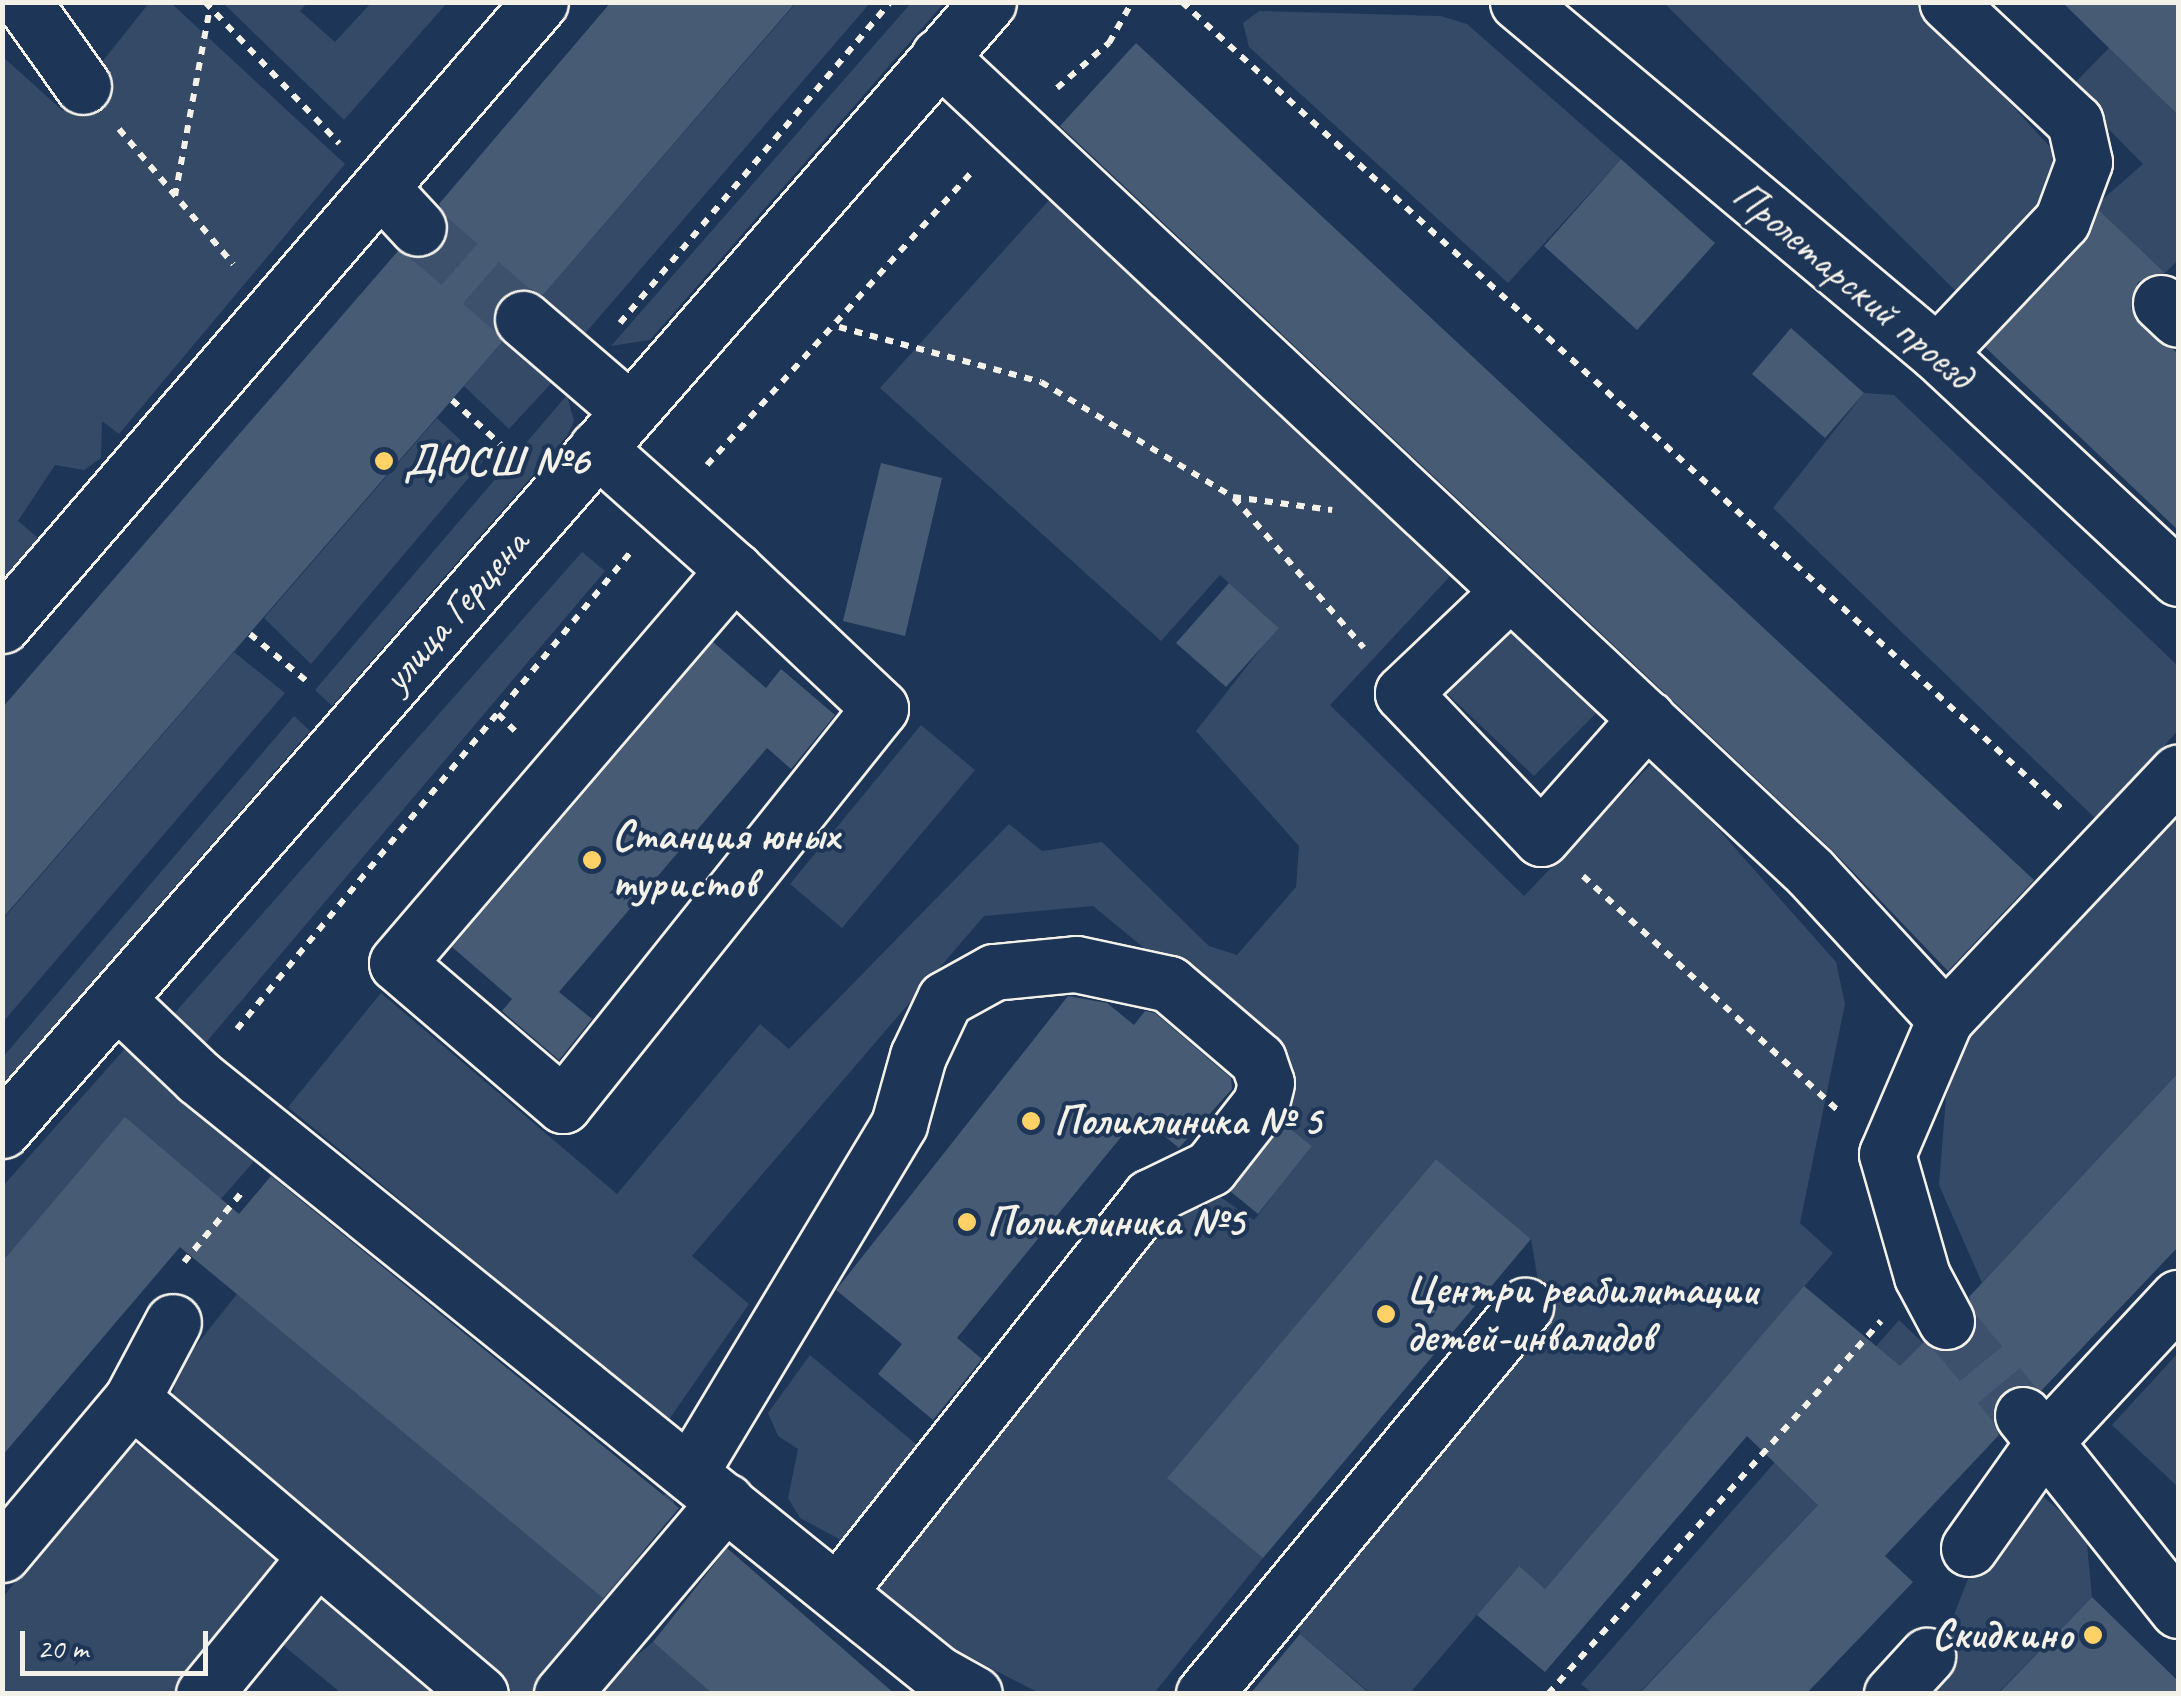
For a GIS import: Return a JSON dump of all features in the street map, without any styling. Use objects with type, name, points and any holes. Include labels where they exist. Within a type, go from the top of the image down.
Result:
[{"type":"street","points":[[23,2],[83,86]]},
{"type":"street","points":[[2,625],[540,2]]},
{"type":"street","name":"улица Герцена","points":[[2,1130],[988,2]]},
{"type":"street","name":"Пролетарский проезд","points":[[1518,2],[1937,352],[2178,578]]},
{"type":"street","points":[[1937,352],[2062,220],[2084,162],[2075,122],[1947,2]]},
{"type":"street","points":[[939,56],[1810,872],[1945,1019]]},
{"type":"street","points":[[381,188],[418,228]]},
{"type":"street","points":[[522,319],[734,570],[880,708],[563,1105],[397,964],[734,570]]},
{"type":"street","points":[[1508,593],[1403,693],[1542,838],[1648,718]]},
{"type":"street","points":[[1934,1298],[1888,1154],[1945,1019],[2178,773]]},
{"type":"street","points":[[562,1694],[708,1487],[900,1124],[918,1056],[945,999],[994,972],[1076,964],[1169,984],[1258,1060],[1266,1082],[1260,1104],[1210,1168],[1150,1198],[838,1591]]},
{"type":"street","points":[[118,1000],[284,1143],[938,1674],[974,1694]]},
{"type":"street","points":[[1970,1548],[2032,1427],[2178,1298]]},
{"type":"street","points":[[1204,1694],[1525,1306]]},
{"type":"street","points":[[2,1554],[132,1399],[172,1322]]},
{"type":"street","points":[[132,1399],[480,1694]]},
{"type":"street","points":[[2032,1427],[2178,1610]]},
{"type":"street","points":[[204,1694],[316,1557]]},
{"type":"path","points":[[1182,2],[2106,850]]},
{"type":"path","points":[[175,196],[208,5]]},
{"type":"path","points":[[208,5],[381,188]]},
{"type":"path","points":[[83,86],[276,311]]},
{"type":"path","points":[[839,327],[1042,382],[1233,497],[1403,693]]},
{"type":"path","points":[[452,400],[509,452]]},
{"type":"path","points":[[1233,497],[1343,511]]},
{"type":"path","points":[[250,634],[310,684]]},
{"type":"path","points":[[1542,838],[1888,1154]]},
{"type":"path","points":[[172,1322],[184,1262],[284,1143]]},
{"type":"path","points":[[1548,1694],[1934,1298]]},
{"type":"shaded area","points":[[149,3],[171,3],[345,164],[119,434],[102,421],[101,458],[84,470],[55,465],[18,521],[37,537],[37,561],[2,599],[2,56],[63,111]]},
{"type":"shaded area","points":[[223,3],[307,3],[300,11],[335,42],[371,3],[447,3],[344,120]]},
{"type":"shaded area","points":[[796,3],[870,3],[582,337],[536,303]]},
{"type":"shaded area","points":[[911,3],[944,3],[650,340],[611,346]]},
{"type":"shaded area","points":[[1918,3],[2062,160],[2052,200],[1967,302],[1665,4]]},
{"type":"shaded area","points":[[1259,11],[1441,16],[1467,24],[1621,159],[1508,283],[1249,47],[1243,23]]},
{"type":"shaded area","points":[[2109,48],[2178,115],[2178,260],[2165,273],[2095,206],[2143,164],[2069,89]]},
{"type":"shaded area","points":[[1050,199],[1454,572],[1330,705],[1524,896],[1656,759],[1836,962],[1845,1004],[1800,1223],[1833,1253],[1545,1589],[1518,1567],[1410,1693],[1370,1693],[1300,1634],[1295,1610],[1541,1299],[1531,1239],[1436,1159],[1168,1477],[1263,1558],[1155,1692],[1039,1693],[919,1631],[878,1590],[1185,1193],[1219,1196],[1254,1220],[1312,1146],[1280,1121],[1291,1069],[1093,906],[984,916],[692,1256],[749,1304],[668,1421],[288,1107],[381,993],[617,1194],[760,1024],[789,1049],[1009,824],[1042,851],[1102,842],[1209,946],[1237,955],[1296,887],[1299,846],[1196,731],[1278,627],[1220,575],[1161,641],[880,388]]},
{"type":"shaded area","points":[[508,335],[557,377],[509,429],[464,386]]},
{"type":"shaded area","points":[[1864,393],[1894,395],[2178,666],[2178,730],[2099,822],[1773,508]]},
{"type":"shaded area","points":[[567,395],[574,421],[567,436],[332,706],[315,690]]},
{"type":"shaded area","points":[[437,418],[483,461],[311,664],[264,618]]},
{"type":"shaded area","points":[[582,552],[605,571],[203,1046],[172,1016]]},
{"type":"shaded area","points":[[1502,618],[1602,707],[1534,776],[1439,686]]},
{"type":"shaded area","points":[[234,652],[285,693],[3,1022],[3,919]]},
{"type":"shaded area","points":[[294,716],[310,731],[3,1084],[3,1057]]},
{"type":"shaded area","points":[[921,725],[975,770],[842,928],[790,884]]},
{"type":"shaded area","points":[[2178,814],[2178,1073],[1982,1283],[1939,1185],[1946,1097],[1966,1035]]},
{"type":"shaded area","points":[[129,1044],[263,1151],[221,1199],[3,1262],[3,1186]]},
{"type":"shaded area","points":[[237,1294],[589,1586],[672,1486],[675,1510],[534,1693],[498,1693],[186,1420],[173,1394],[179,1367]]},
{"type":"shaded area","points":[[1899,1320],[1923,1343],[1818,1505],[1639,1693],[1592,1693],[1581,1684]]},
{"type":"shaded area","points":[[2178,1353],[2178,1487],[2112,1425]]},
{"type":"shaded area","points":[[810,1355],[923,1450],[841,1540],[800,1518],[788,1498],[798,1449],[778,1436],[768,1413]]},
{"type":"shaded area","points":[[131,1440],[288,1559],[179,1693],[3,1693],[2,1598]]},
{"type":"shaded area","points":[[2031,1486],[2086,1534],[2092,1597],[1998,1693],[1904,1694],[1936,1661],[1980,1548]]},
{"type":"shaded area","points":[[322,1587],[454,1693],[341,1693],[278,1641]]},
{"type":"shaded area","points":[[653,1642],[713,1693],[594,1691]]},
{"type":"building","points":[[611,2],[796,2],[543,295],[528,288],[500,298],[492,314],[502,342],[2,919],[2,708],[398,251],[424,259],[440,250],[449,222],[439,204]]},
{"type":"building","points":[[2062,2],[2178,2],[2178,115],[2109,48]]},
{"type":"building","points":[[1136,43],[2034,880],[1948,971],[1831,849],[1060,126]]},
{"type":"building","points":[[1621,159],[1715,243],[1637,330],[1544,246]]},
{"type":"building","points":[[2099,210],[2165,273],[2138,282],[2131,309],[2178,354],[2178,530],[1985,347],[2085,242]]},
{"type":"building","points":[[1791,328],[1864,393],[1825,438],[1752,374]]},
{"type":"building","points":[[881,463],[942,478],[905,636],[843,621]]},
{"type":"building","points":[[1229,583],[1279,628],[1226,687],[1176,643]]},
{"type":"building","name":"Станция юных туристов","points":[[713,642],[766,688],[781,669],[835,715],[791,769],[767,748],[559,992],[592,1019],[559,1060],[502,1011],[512,999],[452,947]]},
{"type":"building","name":"Поликлиника №5","points":[[1068,996],[1107,1003],[1134,1025],[1145,1011],[1155,1013],[1231,1078],[1232,1089],[1179,1148],[1139,1115],[957,1338],[982,1359],[933,1420],[878,1374],[902,1344],[836,1290]]},
{"type":"building","points":[[2178,1073],[2178,1247],[2041,1391],[2019,1384],[2003,1391],[1992,1419],[1999,1435],[1885,1556],[1913,1582],[1806,1694],[1639,1694],[1818,1505],[1747,1436],[1545,1672],[1477,1615],[1519,1566],[1545,1589],[1804,1286],[1900,1366],[1924,1342],[1944,1352],[1962,1348],[1977,1323],[1969,1297]]},
{"type":"building","points":[[125,1117],[239,1214],[271,1176],[679,1508],[603,1598],[180,1247],[2,1456],[2,1262]]},
{"type":"building","points":[[1284,1124],[1312,1146],[1258,1214],[1230,1191]]},
{"type":"building","name":"Центри реабилитации детей-инвалидов","points":[[1436,1159],[1531,1239],[1263,1558],[1167,1478]]},
{"type":"building","points":[[727,1548],[895,1694],[713,1694],[653,1642]]},
{"type":"building","name":"Скидкино","points":[[2092,1597],[2178,1681],[2178,1694],[1998,1694]]},
{"type":"building","points":[[1300,1634],[1370,1694],[1250,1694]]},
{"type":"tunnel","points":[[418,228],[523,319]]},
{"type":"tunnel","points":[[1946,1321],[2021,1412]]},
{"type":"place","name":"ДЮСШ №6","points":[[384,461]]},
{"type":"place","name":"Станция юных туристов","points":[[592,860]]},
{"type":"place","name":"Поликлиника № 5","points":[[1031,1121]]},
{"type":"place","name":"Поликлиника №5","points":[[967,1222]]},
{"type":"place","name":"Центри реабилитации детей-инвалидов","points":[[1386,1314]]},
{"type":"place","name":"Скидкино","points":[[2093,1635]]}]
